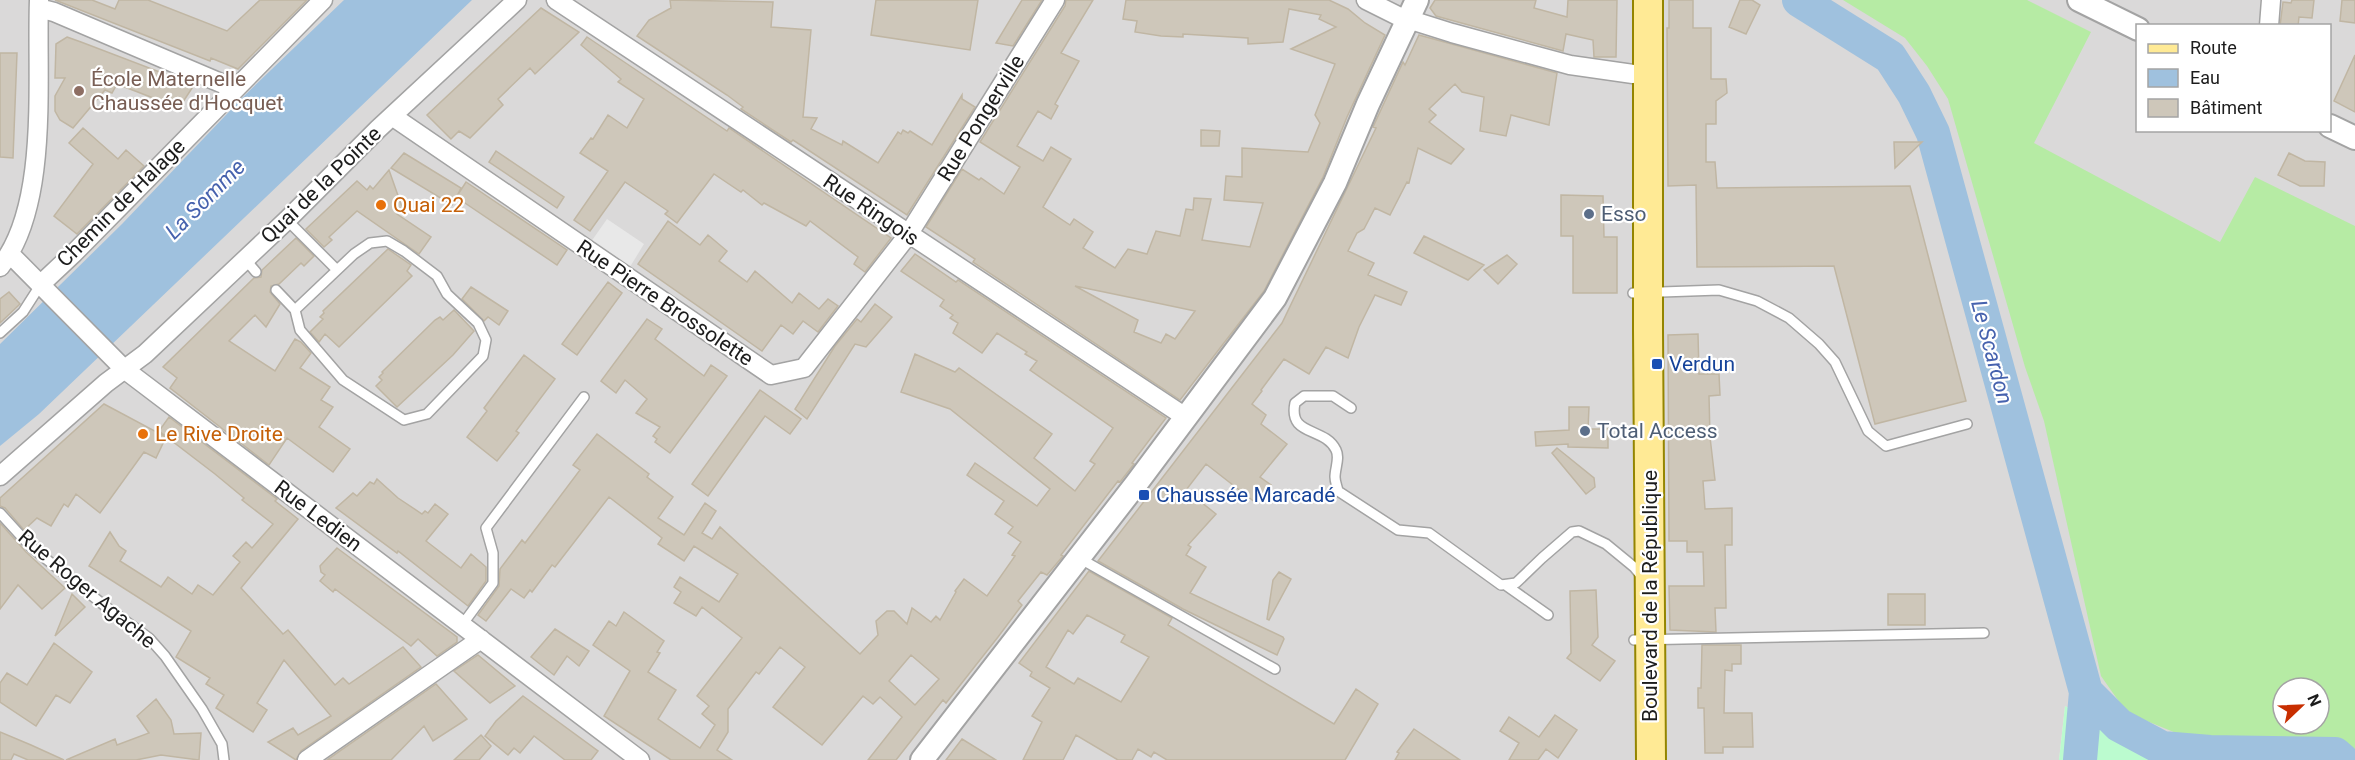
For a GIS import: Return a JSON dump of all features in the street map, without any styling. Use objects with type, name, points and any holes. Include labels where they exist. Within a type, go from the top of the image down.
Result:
[{"type":"main road","name":"Boulevard de la République","points":[[1633,0],[1640,292],[1642,577],[1642,640],[1635,760]]},
{"type":"main road","name":"Boulevard de la République","points":[[1640,292],[1648,0]]},
{"type":"main road","name":"Boulevard de la République","points":[[1642,640],[1651,760]]},
{"type":"street","name":"Chemin de Halage","points":[[45,288],[323,0]]},
{"type":"street","name":"Quai de la Pointe","points":[[0,476],[124,369],[251,266],[287,220],[392,116],[516,0]]},
{"type":"street","name":"Rue Ringois","points":[[556,0],[1187,418]]},
{"type":"street","name":"Rue Pongerville","points":[[908,235],[1055,0]]},
{"type":"street","points":[[1366,0],[1412,9],[1570,65],[1633,74]]},
{"type":"street","points":[[2079,0],[2136,28]]},
{"type":"street","points":[[2269,24],[2271,0]]},
{"type":"street","points":[[5,261],[24,223],[36,151],[39,4],[236,89]]},
{"type":"street","points":[[922,760],[1187,418],[1275,298],[1335,183],[1412,9]]},
{"type":"street","name":"Rue Pierre Brossolette","points":[[392,116],[771,375],[804,368],[908,235]]},
{"type":"street","points":[[2331,126],[2355,138]]},
{"type":"street","name":"Rue Ledien","points":[[5,261],[45,288],[124,369],[640,760]]},
{"type":"street","points":[[307,760],[481,639]]},
{"type":"lane","points":[[287,220],[337,270]]},
{"type":"lane","points":[[276,290],[295,310],[300,330],[343,380],[404,420],[427,414],[483,356],[486,340],[478,323],[447,294],[437,276],[405,251],[387,241],[370,243],[337,270],[295,310]]},
{"type":"lane","name":"Chemin de Halage","points":[[0,333],[45,288]]},
{"type":"lane","points":[[1640,292],[1719,290],[1757,301],[1789,318],[1819,344],[1835,362],[1868,431],[1886,446],[1967,424]]},
{"type":"lane","points":[[1351,408],[1333,396],[1304,396],[1295,403],[1292,414],[1296,424],[1331,442],[1338,453],[1335,478],[1338,491],[1398,530],[1429,533],[1501,585],[1507,586],[1548,615]]},
{"type":"lane","points":[[462,625],[493,583],[494,553],[486,528],[584,397]]},
{"type":"lane","name":"Rue Roger Agache","points":[[0,513],[31,547],[149,638],[202,709],[222,744],[224,760]]},
{"type":"lane","points":[[1507,586],[1516,583],[1572,532],[1580,531],[1606,544],[1642,577]]},
{"type":"lane","points":[[1079,558],[1275,669]]},
{"type":"lane","points":[[1642,640],[1984,633]]},
{"type":"shaded area","points":[[0,0],[2355,0],[2355,760],[2160,758],[2065,706],[2059,760],[0,760]]},
{"type":"shaded area","points":[[607,219],[644,244],[625,275],[586,249]]},
{"type":"green space","points":[[1843,0],[2027,0],[2091,32],[2034,143],[2220,242],[2255,177],[2355,226],[2355,756],[2306,738],[2186,737],[2127,713],[2101,676],[2044,421],[2025,367],[1948,99],[1927,66],[1905,38]]},
{"type":"green space","points":[[2065,706],[2160,758],[2185,760],[2059,760]]},
{"type":"water","name":"La Somme","points":[[344,0],[472,0],[39,414],[0,446],[0,344],[122,224],[245,95]]},
{"type":"building","points":[[55,0],[92,0],[115,9],[119,0],[148,0],[227,31],[260,0],[307,0],[238,69],[211,58],[210,61]]},
{"type":"building","points":[[670,0],[773,2],[771,27],[811,30],[803,117],[817,118],[811,129],[842,145],[843,141],[878,163],[898,132],[901,134],[903,130],[908,133],[910,131],[932,145],[962,95],[962,99],[975,107],[907,215],[793,140],[791,142],[741,109],[743,107],[727,95],[637,36],[649,20],[671,8]]},
{"type":"building","points":[[876,0],[978,0],[970,50],[871,35]]},
{"type":"building","points":[[1022,0],[1042,0],[1013,46],[996,43]]},
{"type":"building","points":[[1066,0],[1093,0],[1061,53],[1079,61],[1055,104],[1058,106],[1051,119],[1038,111],[1017,146],[1043,161],[1051,147],[1071,159],[1043,207],[1070,225],[1074,219],[1093,232],[1083,248],[1115,268],[1128,249],[1147,254],[1156,231],[1180,236],[1186,209],[1193,210],[1194,198],[1211,199],[1202,240],[1250,247],[1263,203],[1224,200],[1226,176],[1242,177],[1242,148],[1308,152],[1320,123],[1315,115],[1335,64],[1291,49],[1336,27],[1319,19],[1321,15],[1289,9],[1283,42],[1248,44],[1248,38],[1183,34],[1183,37],[1161,36],[1135,32],[1137,21],[1123,19],[1126,0],[1329,0],[1348,9],[1385,35],[1347,117],[1323,177],[1264,291],[1180,400],[973,262],[975,259],[926,227],[962,169],[979,180],[981,178],[1004,194],[1020,167],[980,142],[1065,6]],"holes":[[[1075,286],[1195,311],[1175,339],[1166,334],[1161,343],[1134,332],[1138,320]]]},
{"type":"building","points":[[1435,0],[1536,0],[1534,8],[1567,17],[1568,0],[1617,0],[1616,57],[1594,57],[1593,40],[1566,34],[1563,51],[1436,16],[1430,8]]},
{"type":"building","points":[[1669,0],[1693,0],[1693,28],[1711,28],[1711,79],[1726,79],[1727,93],[1716,101],[1716,124],[1706,124],[1706,162],[1715,162],[1717,188],[1910,186],[1966,401],[1875,424],[1834,266],[1697,267],[1696,185],[1668,186],[1667,28],[1669,28]]},
{"type":"building","points":[[1740,0],[1752,0],[1760,5],[1746,34],[1729,27]]},
{"type":"building","points":[[2292,0],[2314,0],[2312,18],[2299,17],[2298,24],[2280,24],[2283,2],[2291,3]]},
{"type":"building","points":[[2342,0],[2355,0],[2355,23],[2340,21]]},
{"type":"building","points":[[541,8],[579,32],[535,74],[530,68],[498,99],[503,105],[470,138],[459,131],[451,139],[427,115]]},
{"type":"building","points":[[1419,35],[1557,73],[1549,125],[1511,115],[1506,136],[1480,131],[1484,97],[1462,92],[1455,84],[1429,109],[1436,115],[1429,122],[1464,149],[1451,164],[1418,148],[1409,183],[1407,182],[1390,215],[1375,208],[1364,229],[1357,233],[1348,251],[1374,263],[1368,275],[1407,292],[1401,305],[1375,295],[1359,327],[1348,358],[1326,347],[1309,374],[1284,359],[1261,390],[1252,404],[1266,415],[1261,424],[1287,444],[1260,477],[1271,485],[1256,503],[1206,464],[1186,490],[1216,514],[1188,545],[1191,547],[1186,555],[1206,567],[1190,593],[1283,637],[1277,655],[1183,609],[1098,561],[1282,323],[1376,128],[1373,127],[1403,62],[1405,65]]},
{"type":"building","points":[[67,37],[194,85],[179,108],[117,84],[112,93],[105,90],[73,128],[60,120],[55,111],[55,96],[65,78],[55,78],[56,44]]},
{"type":"building","points":[[587,37],[727,131],[729,128],[891,238],[865,272],[854,264],[858,257],[810,221],[806,226],[764,203],[762,205],[743,190],[741,192],[714,174],[677,223],[665,214],[668,211],[625,182],[590,231],[574,220],[608,171],[580,153],[591,138],[593,139],[608,115],[627,128],[644,99],[618,82],[621,79],[581,45]]},
{"type":"building","points":[[0,53],[17,53],[13,158],[0,157]]},
{"type":"building","points":[[2355,55],[2355,112],[2334,101]]},
{"type":"building","points":[[83,128],[118,159],[126,150],[144,166],[77,234],[54,216],[93,164],[69,143]]},
{"type":"building","points":[[1201,130],[1220,131],[1219,146],[1201,146]]},
{"type":"building","points":[[1894,142],[1922,142],[1895,168]]},
{"type":"building","points":[[496,151],[564,197],[557,208],[489,162]]},
{"type":"building","points":[[404,153],[461,188],[457,196],[466,182],[567,250],[557,265],[456,197],[452,205],[391,168]]},
{"type":"building","points":[[2289,153],[2305,161],[2325,162],[2324,186],[2300,186],[2278,175]]},
{"type":"building","points":[[389,170],[402,207],[397,214],[431,237],[419,254],[357,211],[329,237],[332,240],[324,247],[306,229],[357,181],[367,190],[370,186],[373,189]]},
{"type":"building","points":[[1561,195],[1603,196],[1604,237],[1617,237],[1617,293],[1573,293],[1573,236],[1561,236]]},
{"type":"building","points":[[668,221],[700,245],[708,235],[727,251],[719,261],[747,282],[755,271],[792,303],[799,293],[819,309],[828,299],[838,306],[818,332],[803,321],[793,334],[781,325],[762,351],[638,264]]},
{"type":"building","points":[[1424,236],[1484,265],[1468,280],[1414,253]]},
{"type":"building","points":[[296,238],[314,256],[304,266],[301,263],[279,284],[271,286],[270,292],[280,304],[266,327],[255,315],[229,341],[275,371],[295,339],[311,353],[300,368],[330,387],[321,400],[333,407],[319,427],[350,449],[333,472],[287,438],[269,465],[170,388],[177,378],[163,367],[254,278],[261,277],[262,270]]},
{"type":"building","points":[[388,249],[411,265],[407,271],[412,276],[339,347],[325,334],[319,342],[310,332],[323,319],[320,317],[323,311]]},
{"type":"building","points":[[915,254],[1166,418],[1132,463],[1134,464],[1120,482],[1118,481],[1061,555],[1063,556],[1047,575],[1041,572],[1018,601],[1022,605],[998,637],[946,703],[943,700],[896,760],[868,760],[902,717],[880,697],[873,704],[863,696],[822,745],[773,707],[805,667],[780,647],[759,674],[756,672],[728,709],[728,732],[717,750],[732,760],[671,760],[604,716],[630,671],[593,645],[609,621],[616,626],[624,612],[664,641],[657,652],[660,653],[648,672],[676,690],[658,719],[700,748],[715,725],[702,714],[709,706],[697,696],[742,638],[702,607],[696,616],[674,603],[681,592],[674,587],[680,577],[719,602],[738,574],[694,546],[684,561],[658,544],[662,538],[609,497],[555,567],[552,565],[532,592],[530,590],[524,598],[511,589],[486,621],[478,615],[499,586],[500,569],[522,540],[525,543],[580,470],[573,465],[597,434],[649,474],[647,477],[673,497],[658,518],[684,535],[705,503],[716,511],[702,533],[712,539],[720,527],[860,654],[878,635],[876,621],[887,611],[894,611],[907,624],[912,608],[931,622],[936,616],[940,620],[964,579],[987,596],[1015,556],[1012,555],[1021,542],[1008,533],[1013,527],[995,514],[1004,501],[967,475],[975,463],[1037,506],[1050,489],[950,409],[901,392],[915,354],[955,372],[959,368],[1052,434],[1034,458],[1075,491],[1095,464],[1090,461],[1113,428],[1030,370],[1037,361],[997,333],[982,353],[953,333],[958,323],[950,318],[953,315],[940,306],[944,300],[901,271]],"holes":[[[911,655],[939,679],[915,705],[889,681]]]},
{"type":"building","points":[[1507,255],[1517,264],[1498,284],[1484,270]]},
{"type":"building","points":[[608,282],[622,293],[577,355],[562,344]]},
{"type":"building","points":[[471,287],[508,311],[499,325],[488,317],[484,321],[462,299]]},
{"type":"building","points":[[9,292],[20,304],[0,323],[0,299]]},
{"type":"building","points":[[875,304],[892,317],[866,347],[855,344],[807,419],[795,409],[835,346],[857,319],[861,322]]},
{"type":"building","points":[[454,310],[474,331],[453,355],[397,407],[376,386],[382,380],[379,377],[435,320],[440,317],[443,320]]},
{"type":"building","points":[[647,319],[662,329],[655,339],[704,376],[711,365],[727,376],[670,453],[655,442],[657,439],[653,436],[660,427],[636,413],[647,399],[625,380],[616,393],[601,381]]},
{"type":"building","points":[[1698,334],[1699,374],[1719,374],[1720,395],[1709,396],[1710,437],[1715,480],[1703,481],[1705,509],[1732,508],[1732,545],[1725,545],[1726,608],[1715,608],[1716,632],[1670,630],[1669,586],[1704,586],[1703,552],[1687,552],[1687,541],[1669,541],[1668,335]]},
{"type":"building","points":[[524,355],[555,379],[516,431],[519,433],[497,461],[467,437],[487,411],[484,408]]},
{"type":"building","points":[[760,390],[801,419],[790,434],[765,416],[708,496],[692,484]]},
{"type":"building","points":[[104,404],[166,437],[156,458],[144,452],[100,513],[76,494],[68,507],[64,504],[51,526],[37,518],[24,530],[5,508],[0,506],[0,498]]},
{"type":"building","points":[[1569,407],[1589,407],[1588,429],[1608,429],[1608,448],[1568,447],[1568,444],[1536,446],[1535,432],[1569,430]]},
{"type":"building","points":[[169,417],[277,499],[275,501],[298,519],[241,588],[283,634],[288,630],[335,685],[343,678],[349,684],[403,647],[421,667],[301,751],[296,760],[268,742],[293,728],[298,735],[331,716],[284,660],[257,703],[267,710],[253,732],[216,708],[224,695],[206,684],[210,678],[176,657],[191,631],[89,566],[110,532],[119,546],[126,551],[120,561],[161,587],[168,577],[192,594],[198,585],[213,595],[240,562],[233,556],[246,542],[252,548],[273,524],[242,500],[244,498],[215,474],[159,431]]},
{"type":"building","points":[[1557,448],[1594,478],[1595,487],[1586,494],[1552,453]]},
{"type":"building","points":[[377,479],[398,498],[422,514],[425,511],[428,513],[435,504],[448,514],[426,541],[461,568],[471,554],[486,567],[486,581],[468,606],[398,551],[397,553],[336,508],[353,493],[357,496],[370,482],[374,484]]},
{"type":"building","points":[[0,523],[26,552],[65,588],[42,609],[18,585],[0,609]]},
{"type":"building","points":[[337,548],[457,637],[457,642],[437,656],[418,639],[411,646],[335,589],[333,592],[320,581],[325,575],[321,572],[320,566]]},
{"type":"building","points":[[1089,571],[1172,618],[1168,625],[1334,724],[1356,689],[1378,704],[1345,760],[1167,760],[1154,752],[1151,757],[1138,749],[1132,760],[1118,760],[1076,735],[1063,760],[1023,760],[1042,722],[1032,716],[1050,688],[1030,676],[1032,672],[1019,663]],"holes":[[[1087,615],[1125,635],[1121,642],[1149,657],[1121,702],[1078,678],[1074,684],[1046,667],[1068,630],[1073,634]]]},
{"type":"building","points":[[1279,572],[1291,579],[1269,620],[1267,619],[1273,580]]},
{"type":"building","points":[[1596,590],[1598,637],[1592,645],[1615,661],[1600,681],[1567,658],[1571,653],[1570,591]]},
{"type":"building","points":[[72,594],[85,607],[55,636]]},
{"type":"building","points":[[1888,594],[1925,594],[1925,625],[1888,625]]},
{"type":"building","points":[[555,629],[589,651],[579,666],[567,656],[554,675],[531,657]]},
{"type":"building","points":[[54,643],[92,672],[70,703],[56,695],[36,726],[0,702],[0,683],[7,673],[27,685]]},
{"type":"building","points":[[1702,645],[1741,645],[1741,664],[1732,664],[1732,671],[1725,670],[1724,713],[1752,713],[1753,747],[1723,747],[1723,753],[1705,753],[1704,708],[1698,708]]},
{"type":"building","points":[[478,655],[515,686],[490,703],[454,671]]},
{"type":"building","points":[[436,684],[467,719],[433,741],[424,726],[391,760],[327,760]]},
{"type":"building","points":[[523,696],[598,751],[591,760],[565,760],[534,736],[520,753],[514,748],[508,755],[485,736],[496,721]]},
{"type":"building","points":[[156,699],[171,720],[174,734],[201,733],[199,760],[161,755],[136,760],[66,760],[115,739],[117,745],[149,733],[137,716]]},
{"type":"building","points":[[1555,715],[1577,730],[1558,758],[1546,749],[1538,760],[1509,760],[1519,743],[1500,731],[1509,717],[1539,737]]},
{"type":"building","points":[[1414,729],[1460,760],[1395,760],[1399,753],[1397,752]]},
{"type":"building","points":[[0,732],[64,760],[28,760],[14,754],[11,760],[0,760]]},
{"type":"building","points":[[481,735],[491,746],[479,760],[454,760]]},
{"type":"building","points":[[962,739],[996,760],[946,760]]},
{"type":"waterway","name":"Le Scardon","points":[[1799,0],[1890,57],[1914,94],[1933,133],[2086,692],[2080,760]]},
{"type":"waterway","points":[[2086,692],[2119,725],[2162,748],[2210,752],[2335,754],[2342,760]]},
{"type":"place","name":"École Maternelle Chaussée d'Hocquet","points":[[79,91]]},
{"type":"place","name":"Quai 22","points":[[381,205]]},
{"type":"place","name":"Esso","points":[[1589,214]]},
{"type":"place","name":"Verdun","points":[[1657,364]]},
{"type":"place","name":"Total Access","points":[[1585,431]]},
{"type":"place","name":"Le Rive Droite","points":[[143,434]]},
{"type":"place","name":"Chaussée Marcadé","points":[[1144,495]]}]
